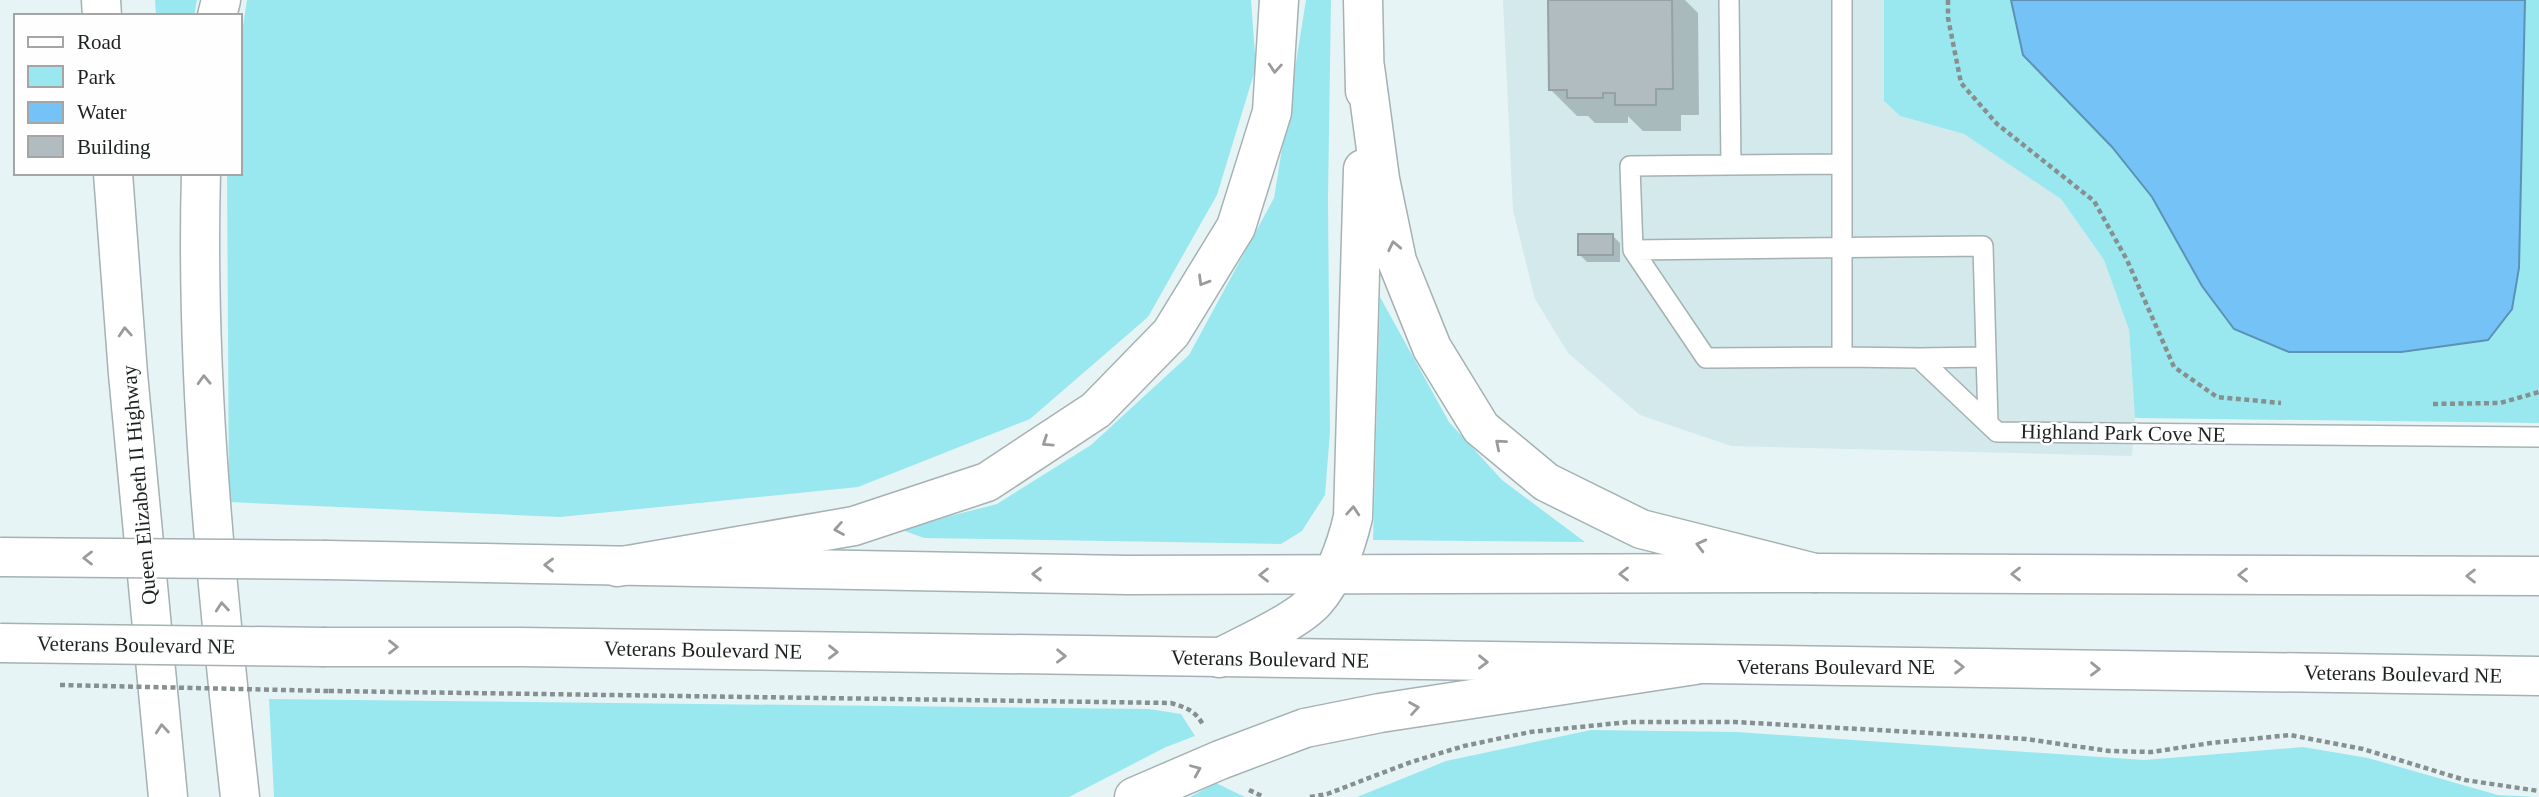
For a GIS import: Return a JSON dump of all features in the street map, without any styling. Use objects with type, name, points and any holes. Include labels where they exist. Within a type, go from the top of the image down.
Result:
[{"type":"main road","points":[[617,567],[853,526],[987,482],[1096,410],[1171,333],[1236,227],[1272,112],[1279,0]]},
{"type":"main road","points":[[1219,658],[1280,626],[1315,602],[1333,575],[1346,548],[1353,517],[1365,67],[1363,0]]},
{"type":"main road","points":[[1365,67],[1380,179],[1397,261],[1432,348],[1481,428],[1546,482],[1641,529],[1815,573]]},
{"type":"main road","name":"Queen Elizabeth II Highway","points":[[113,175],[128,374],[169,797]]},
{"type":"main road","points":[[201,175],[199,250],[206,444],[240,797]]},
{"type":"main road","points":[[0,557],[327,560],[1127,575],[1815,573],[2539,576]]},
{"type":"main road","name":"Veterans Boulevard NE","points":[[0,643],[520,647],[1695,666],[2539,676]]},
{"type":"main road","points":[[1134,797],[1220,760],[1305,729],[1380,713],[1695,666]]},
{"type":"lane","points":[[1728,0],[1731,165]]},
{"type":"lane","points":[[1842,0],[1842,357]]},
{"type":"lane","points":[[1842,164],[1630,166],[1633,250],[1706,358],[1986,357]]},
{"type":"lane","points":[[1633,250],[1983,246],[1988,423]]},
{"type":"lane","name":"Highland Park Cove NE","points":[[1919,358],[1997,432],[2539,437]]},
{"type":"path","points":[[1948,0],[1948,18],[1961,83],[1997,124],[2094,201],[2127,260],[2174,367],[2217,397],[2283,403]]},
{"type":"path","points":[[2432,404],[2500,403],[2539,392]]},
{"type":"path","points":[[55,685],[1171,703],[1188,709],[1199,719],[1220,760]]},
{"type":"path","points":[[1310,797],[1327,794],[1410,762],[1464,746],[1530,732],[1629,722],[1735,722],[1977,736],[2025,739],[2109,751],[2141,752],[2290,735],[2363,749],[2465,780],[2539,791]]},
{"type":"shaded area","points":[[1503,0],[1884,0],[1884,101],[1900,116],[1964,134],[2061,199],[2104,260],[2129,330],[2135,418],[2132,456],[1731,446],[1640,415],[1568,353],[1535,299],[1513,210]]},
{"type":"green space","points":[[155,0],[197,0],[194,14],[156,14]]},
{"type":"green space","points":[[247,0],[1251,0],[1256,67],[1217,195],[1148,317],[1030,419],[858,487],[560,517],[229,502],[227,175],[242,175],[242,32]]},
{"type":"green space","points":[[1306,0],[1331,0],[1328,198],[1330,432],[1325,495],[1302,531],[1281,544],[924,538],[899,529],[997,504],[1091,445],[1189,355],[1274,198]]},
{"type":"green space","points":[[1884,0],[2539,0],[2539,423],[2135,418],[2129,330],[2104,260],[2061,199],[1964,134],[1900,116],[1884,101]]},
{"type":"green space","points":[[1380,297],[1449,422],[1502,480],[1585,542],[1373,540]]},
{"type":"green space","points":[[269,699],[1149,709],[1181,714],[1195,736],[1166,747],[1069,797],[274,797]]},
{"type":"green space","points":[[1591,730],[1737,732],[2144,760],[2303,747],[2368,758],[2498,795],[2539,797],[1357,797],[1446,761]]},
{"type":"green space","points":[[1216,783],[1245,797],[1190,797]]},
{"type":"water","points":[[2011,0],[2525,0],[2519,268],[2512,309],[2488,340],[2401,352],[2289,352],[2234,329],[2202,286],[2152,197],[2112,147],[2023,55]]},
{"type":"building","points":[[1548,0],[1672,0],[1673,89],[1656,89],[1656,105],[1615,105],[1615,93],[1603,93],[1603,98],[1567,98],[1567,90],[1549,90]]},
{"type":"building","points":[[1578,234],[1613,234],[1613,255],[1578,255]]}]
